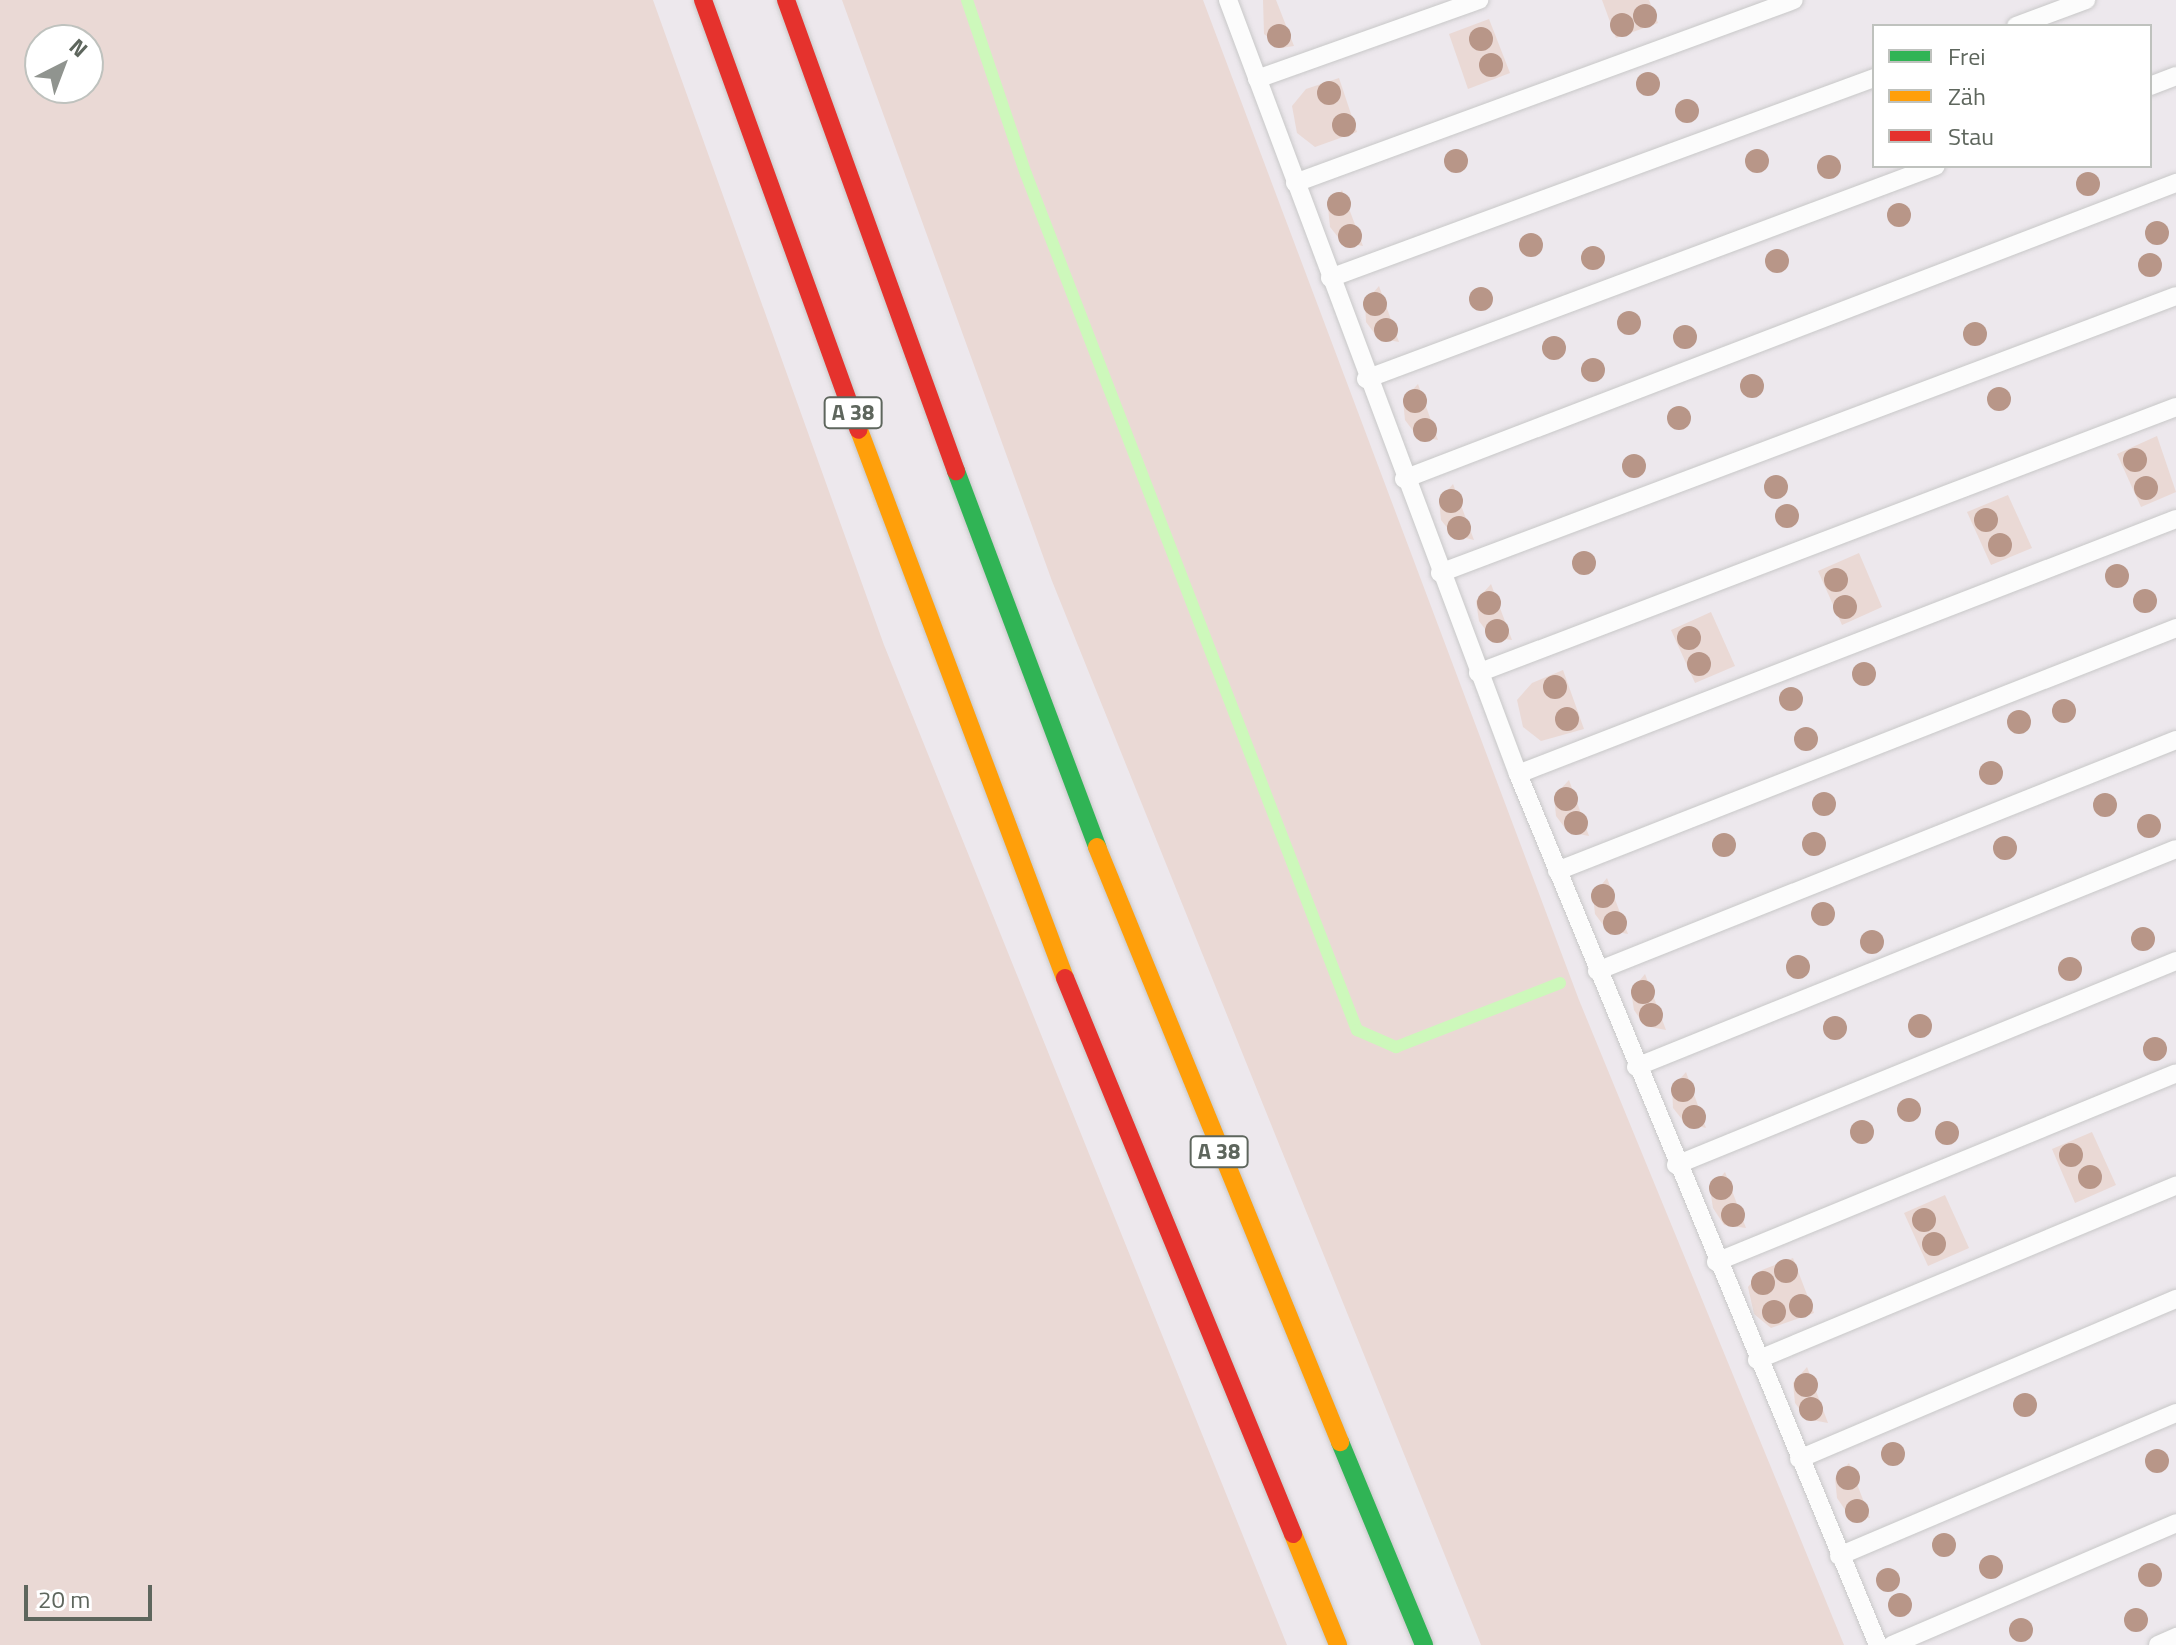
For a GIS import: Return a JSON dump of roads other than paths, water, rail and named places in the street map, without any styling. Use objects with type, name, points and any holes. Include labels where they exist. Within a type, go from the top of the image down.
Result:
[{"type":"highway","name":"A 38","points":[[703,0],[1002,825],[1338,1645]]},
{"type":"highway","name":"A 38","points":[[786,0],[1023,655],[1168,1029],[1424,1645]]},
{"type":"lane","points":[[1228,0],[1366,379],[1478,673],[1676,1165],[1878,1645]]},
{"type":"lane","points":[[1257,79],[1479,0]]},
{"type":"lane","points":[[1295,183],[1794,0]]},
{"type":"lane","points":[[2021,24],[2086,0]]},
{"type":"lane","points":[[2152,85],[2176,76]]},
{"type":"lane","points":[[1330,278],[1872,79]]},
{"type":"lane","points":[[1366,379],[1931,168]]},
{"type":"lane","points":[[1404,479],[2176,183]]},
{"type":"lane","points":[[1440,573],[2176,296]]},
{"type":"lane","points":[[1478,673],[2176,407]]},
{"type":"lane","points":[[1518,774],[2176,519]]},
{"type":"lane","points":[[1557,871],[2176,628]]},
{"type":"lane","points":[[1597,971],[2176,740]]},
{"type":"lane","points":[[1636,1067],[2176,849]]},
{"type":"lane","points":[[1676,1165],[2176,961]]},
{"type":"lane","points":[[1716,1262],[2176,1073]]},
{"type":"lane","points":[[1757,1360],[2176,1186]]},
{"type":"lane","points":[[1799,1459],[2176,1299]]},
{"type":"lane","points":[[1839,1556],[2176,1413]]},
{"type":"lane","points":[[1892,1645],[2176,1523]]},
{"type":"lane","points":[[2158,1645],[2176,1637]]},
{"type":"waterway","points":[[967,0],[1026,174],[1357,1030],[1396,1047],[1560,983]]}]
